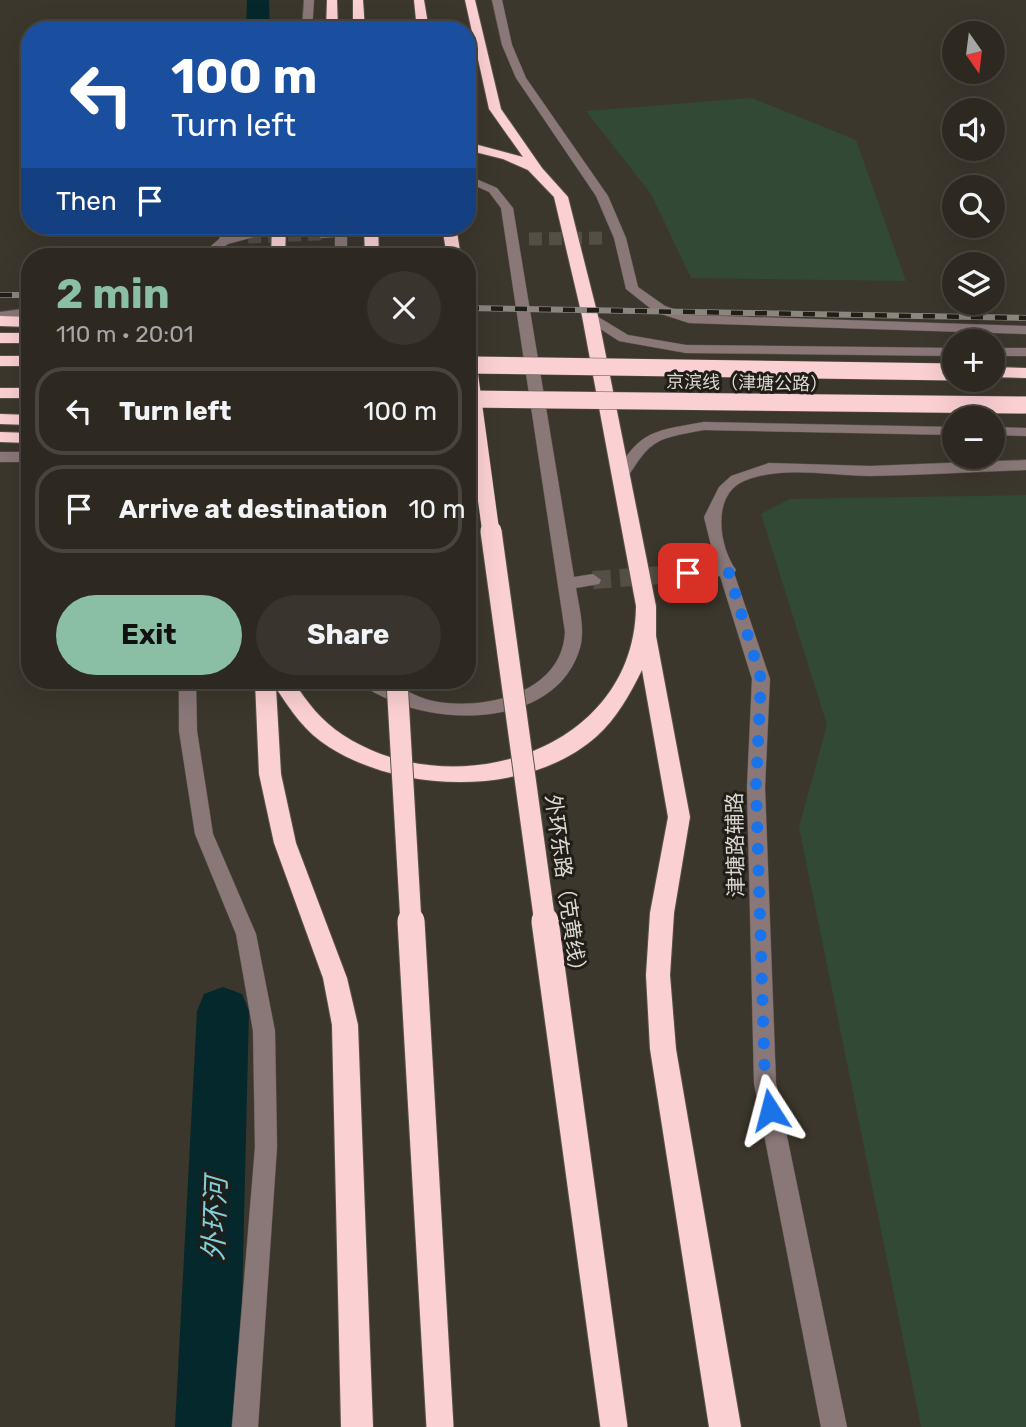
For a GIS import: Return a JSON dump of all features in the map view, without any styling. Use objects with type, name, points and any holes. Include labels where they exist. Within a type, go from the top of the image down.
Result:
[{"type":"highway","points":[[332,0],[332,21]]},
{"type":"highway","points":[[358,0],[359,21]]},
{"type":"highway","points":[[419,0],[422,21]]},
{"type":"highway","points":[[470,0],[475,21]]},
{"type":"highway","points":[[476,26],[495,109],[540,171],[554,183],[561,197],[590,316],[646,606],[646,636],[679,817],[662,913],[659,950],[663,1049],[725,1427]]},
{"type":"highway","points":[[476,148],[494,151],[540,171]]},
{"type":"highway","points":[[0,321],[21,322]]},
{"type":"highway","points":[[1,338],[21,338]]},
{"type":"highway","points":[[0,361],[21,361]]},
{"type":"highway","name":"京滨线（津塘公路）","points":[[476,365],[942,372]]},
{"type":"highway","points":[[1005,372],[1026,373]]},
{"type":"highway","points":[[0,393],[21,393]]},
{"type":"highway","name":"京滨线（津塘公路）","points":[[476,399],[1026,405]]},
{"type":"highway","points":[[0,419],[21,420]]},
{"type":"highway","name":"外环东路（克黄线）","points":[[476,422],[614,1427]]},
{"type":"highway","points":[[0,437],[21,438]]},
{"type":"highway","points":[[286,689],[306,715],[324,731],[359,752],[426,772],[451,775],[513,770],[547,758],[577,741],[621,695],[646,636]]},
{"type":"highway","points":[[265,689],[270,774],[285,843],[335,978],[345,1025],[357,1427]]},
{"type":"highway","points":[[397,689],[440,1427]]},
{"type":"street","points":[[308,21],[309,0]]},
{"type":"street","points":[[497,0],[507,45],[521,78],[603,196],[620,238],[632,289],[660,309],[689,319],[1026,330]]},
{"type":"street","points":[[384,689],[406,701],[446,710],[491,709],[529,695],[558,675],[572,647],[574,631],[567,583],[507,208],[500,197],[476,181]]},
{"type":"street","points":[[215,248],[227,235]]},
{"type":"street","points":[[224,241],[248,237]]},
{"type":"street","points":[[605,238],[620,238]]},
{"type":"street","points":[[512,240],[529,239]]},
{"type":"street","points":[[0,316],[21,313]]},
{"type":"street","points":[[590,316],[624,338],[686,349],[942,352]]},
{"type":"street","points":[[1005,352],[1026,352]]},
{"type":"street","points":[[621,477],[634,453],[646,443],[660,435],[704,426],[942,431]]},
{"type":"street","points":[[1005,431],[1026,432]]},
{"type":"street","points":[[0,457],[21,457]]},
{"type":"street","name":"津塘路辅路","points":[[834,1427],[765,1083],[756,787],[761,679],[728,570],[717,544],[712,517],[724,490],[736,479],[769,468],[870,471],[1026,465]]},
{"type":"street","points":[[688,573],[728,570]]},
{"type":"street","points":[[567,583],[593,580]]},
{"type":"street","points":[[187,689],[188,732],[204,834],[246,934],[264,1031],[267,1147],[244,1427]]},
{"type":"green space","points":[[752,98],[856,140],[906,281],[691,278],[651,194],[586,111]]},
{"type":"green space","points":[[1026,495],[1026,1427],[921,1427],[799,827],[827,725],[761,514],[790,499]]},
{"type":"waterway","name":"外环河","points":[[258,0],[258,21]]},
{"type":"waterway","name":"外环河","points":[[207,1427],[223,1011]]},
{"type":"tunnel","points":[[248,237],[297,235]]},
{"type":"tunnel","points":[[529,239],[605,238]]},
{"type":"tunnel","points":[[593,580],[688,573]]},
{"type":"railway","points":[[0,295],[21,295]]},
{"type":"railway","points":[[476,308],[1026,318]]},
{"type":"route","points":[[688,573],[728,570],[761,679],[756,787],[765,1083],[770,1110]]}]
